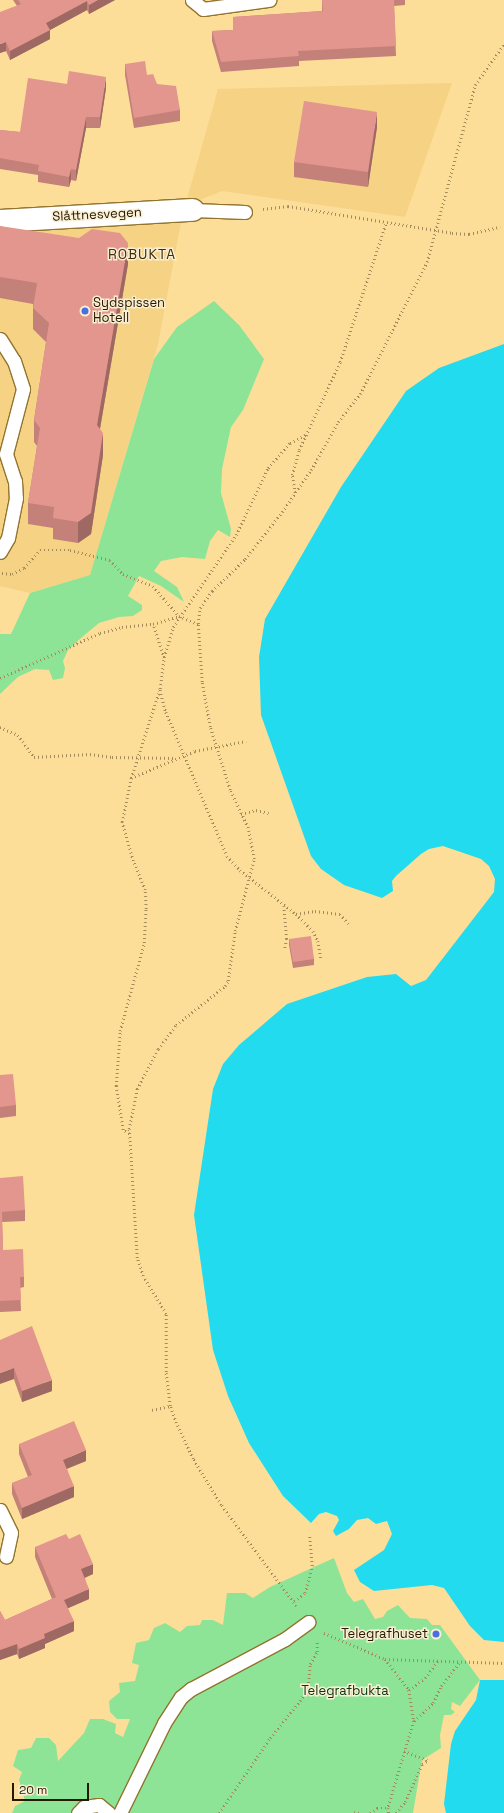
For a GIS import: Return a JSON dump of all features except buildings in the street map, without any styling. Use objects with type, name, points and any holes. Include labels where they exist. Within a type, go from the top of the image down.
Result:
[{"type":"street","name":"Slåttnesvegen","points":[[0,221],[193,210]]},
{"type":"lane","points":[[192,0],[203,9],[269,0]]},
{"type":"lane","points":[[193,210],[245,212]]},
{"type":"lane","points":[[0,339],[14,361],[23,389],[3,455],[15,481],[16,498],[8,538],[0,552]]},
{"type":"lane","points":[[0,1510],[11,1533],[6,1556]]},
{"type":"lane","points":[[120,1813],[164,1723],[181,1697],[191,1689],[312,1625]]},
{"type":"lane","points":[[78,1813],[84,1807],[99,1805],[109,1813]]},
{"type":"path","points":[[219,1813],[270,1738],[300,1701],[308,1687],[310,1664],[318,1646],[312,1625],[206,1482],[184,1442],[170,1406],[166,1372],[166,1314],[144,1276],[138,1258],[129,1134],[137,1089],[158,1049],[176,1025],[225,986],[228,981],[235,931],[254,852],[241,814],[226,780],[210,727],[202,682],[198,615],[204,602],[245,558],[295,493],[311,470],[338,422],[360,394],[391,330],[415,291],[438,229],[475,85],[504,44]]},
{"type":"path","points":[[245,212],[288,206],[386,223],[438,229],[452,233],[469,234],[500,227]]},
{"type":"path","points":[[295,493],[292,475],[307,434],[340,362],[386,223]]},
{"type":"path","points":[[129,1134],[123,1130],[116,1086],[119,1036],[144,943],[146,910],[145,890],[133,861],[122,822],[131,778],[160,690],[164,658],[173,627],[179,616],[236,534],[268,468],[290,443],[307,434]]},
{"type":"path","points":[[0,572],[12,574],[24,568],[40,550],[70,550],[110,560],[123,574],[153,586],[179,616],[198,624]]},
{"type":"path","points":[[0,678],[100,633],[122,627],[153,624],[179,616]]},
{"type":"path","points":[[153,624],[164,658]]},
{"type":"path","points":[[160,690],[166,712],[227,856],[249,877],[296,914],[313,932],[318,941],[322,958]]},
{"type":"path","points":[[0,727],[18,735],[34,757],[90,754],[176,758]]},
{"type":"path","points":[[131,778],[184,754],[216,745],[246,741]]},
{"type":"path","points":[[241,814],[256,810],[269,813]]},
{"type":"path","points":[[284,905],[285,948]]},
{"type":"path","points":[[296,914],[335,913],[340,914],[349,924]]},
{"type":"path","points":[[152,1410],[170,1406]]},
{"type":"path","points":[[294,1601],[305,1593],[312,1566],[309,1534]]},
{"type":"path","points":[[312,1625],[385,1659],[459,1663],[504,1663]]},
{"type":"path","points":[[385,1659],[409,1690],[414,1721],[388,1808],[389,1813]]},
{"type":"path","points":[[409,1690],[425,1678],[438,1661]]},
{"type":"path","points":[[414,1721],[433,1703],[441,1686],[459,1663]]},
{"type":"path","points":[[396,1813],[405,1802],[422,1764],[428,1760],[404,1751]]},
{"type":"path","points":[[370,1813],[377,1808],[388,1808]]},
{"type":"path","points":[[354,1812],[359,1813]]},
{"type":"shaded area","points":[[452,83],[405,217],[222,191],[185,206],[218,89]]},
{"type":"shaded area","points":[[182,217],[158,344],[90,575],[30,593],[0,586],[0,238],[18,229]]},
{"type":"green space","points":[[214,301],[239,325],[264,359],[243,410],[231,427],[222,469],[221,493],[231,529],[230,537],[218,530],[210,541],[205,559],[182,557],[161,561],[154,571],[177,587],[184,602],[161,586],[139,576],[128,596],[142,605],[142,610],[133,616],[119,617],[99,623],[81,638],[68,650],[63,661],[65,668],[63,678],[53,680],[49,670],[35,669],[18,677],[0,694],[0,634],[11,634],[30,593],[90,575],[154,359],[177,327]]},
{"type":"green space","name":"Telegrafbukta","points":[[334,1558],[347,1593],[354,1602],[363,1599],[375,1619],[383,1617],[387,1611],[398,1605],[410,1618],[427,1619],[432,1625],[440,1625],[480,1680],[460,1706],[452,1702],[451,1709],[455,1712],[451,1715],[444,1715],[440,1735],[441,1748],[422,1760],[413,1813],[12,1813],[15,1806],[25,1801],[19,1780],[22,1772],[13,1766],[18,1750],[31,1748],[36,1738],[49,1738],[56,1745],[58,1761],[84,1733],[90,1719],[103,1719],[116,1724],[115,1733],[123,1737],[130,1719],[117,1719],[110,1712],[109,1701],[120,1692],[119,1683],[135,1681],[139,1665],[132,1663],[136,1643],[149,1640],[154,1628],[165,1623],[180,1632],[187,1626],[200,1625],[202,1620],[213,1620],[223,1625],[227,1593],[245,1593],[253,1598],[270,1587]]},
{"type":"water","points":[[504,344],[504,1642],[484,1640],[470,1626],[444,1588],[432,1585],[374,1591],[360,1582],[354,1570],[384,1550],[392,1534],[387,1521],[376,1524],[368,1518],[357,1520],[349,1529],[336,1536],[333,1531],[339,1520],[337,1516],[326,1512],[319,1514],[311,1523],[283,1496],[249,1443],[228,1396],[213,1350],[194,1215],[213,1089],[223,1064],[239,1045],[287,1004],[367,977],[396,974],[411,986],[426,980],[494,892],[495,879],[489,866],[481,859],[443,846],[429,849],[421,854],[396,876],[392,881],[393,891],[382,898],[344,885],[321,869],[311,856],[261,715],[259,657],[265,619],[341,487],[406,391],[439,368]]},
{"type":"water","points":[[480,1680],[504,1680],[504,1813],[446,1813],[444,1804],[451,1744],[455,1731],[476,1700]]},
{"type":"place","name":"Sydspissen Hotell","points":[[85,311]]},
{"type":"place","name":"Telegrafhuset","points":[[436,1634]]},
{"type":"district","name":"ROBUKTA","points":[[142,254]]}]
